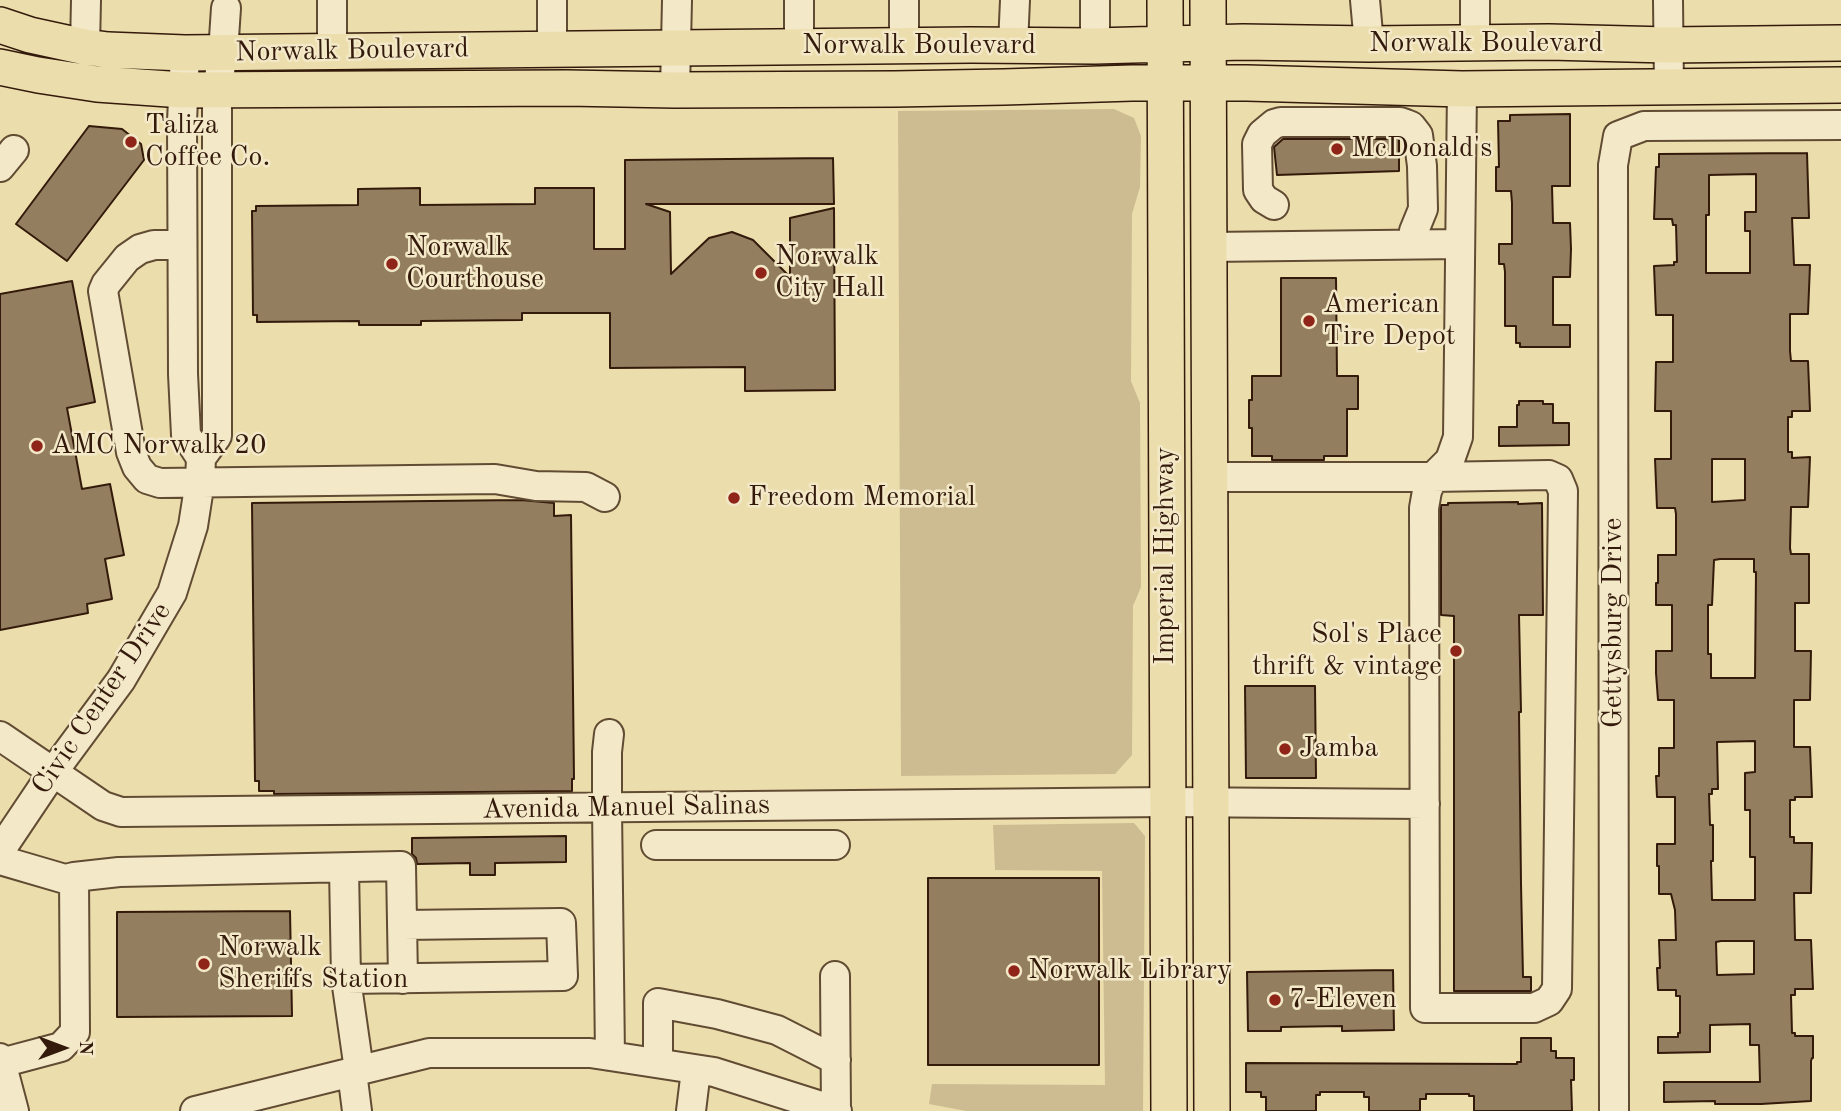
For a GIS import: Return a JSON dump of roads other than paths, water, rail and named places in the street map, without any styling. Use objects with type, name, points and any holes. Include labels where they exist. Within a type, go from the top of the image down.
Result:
[{"type":"main road","name":"Imperial Highway","points":[[1165,0],[1168,1111]]},
{"type":"main road","name":"Imperial Highway","points":[[1208,0],[1212,1111]]},
{"type":"main road","name":"Norwalk Boulevard","points":[[0,25],[30,35],[85,47],[185,53],[676,47],[1095,46],[1247,42],[1549,42],[1668,45],[1841,43]]},
{"type":"main road","name":"Norwalk Boulevard","points":[[0,66],[97,84],[200,90],[950,88],[1132,83],[1462,89],[1841,85]]},
{"type":"street","points":[[85,47],[86,0]]},
{"type":"street","points":[[332,0],[332,51]]},
{"type":"street","points":[[552,0],[552,49]]},
{"type":"street","points":[[676,90],[677,0]]},
{"type":"street","points":[[799,47],[800,0]]},
{"type":"street","points":[[904,0],[912,46]]},
{"type":"street","points":[[912,46],[919,0]]},
{"type":"street","points":[[1013,45],[1015,0]]},
{"type":"street","points":[[1095,0],[1095,46]]},
{"type":"street","points":[[1365,0],[1368,44]]},
{"type":"street","points":[[1475,0],[1475,44]]},
{"type":"street","points":[[1668,0],[1669,87]]},
{"type":"street","name":"Civic Center Drive","points":[[201,469],[186,435],[182,245],[200,90],[223,53],[226,8]]},
{"type":"street","name":"Civic Center Drive","points":[[0,851],[53,772],[121,680],[172,593],[193,526],[201,469],[217,436],[200,90],[185,53]]},
{"type":"street","points":[[1210,477],[1433,477],[1549,475],[1558,479],[1563,491],[1557,989],[1549,1000],[1534,1008],[1425,1008],[1423,508],[1433,477],[1450,460],[1458,437],[1462,89]]},
{"type":"street","points":[[1273,205],[1264,199],[1258,190],[1257,144],[1262,134],[1273,124],[1400,122],[1415,130],[1418,135],[1422,166],[1423,209],[1414,238]]},
{"type":"street","name":"Gettysburg Drive","points":[[1614,1111],[1613,165],[1618,136],[1644,126],[1841,125]]},
{"type":"street","points":[[1209,247],[1414,238],[1460,244]]},
{"type":"street","points":[[182,245],[154,245],[140,249],[127,258],[103,291],[131,453],[146,480],[160,483],[201,469],[341,482],[495,480],[536,486],[586,487],[605,498]]},
{"type":"street","points":[[609,734],[607,808],[610,1056]]},
{"type":"street","name":"Avenida Manuel Salinas","points":[[0,736],[103,806],[121,813],[1167,802],[1424,804]]},
{"type":"street","points":[[656,845],[835,845]]},
{"type":"street","points":[[0,860],[65,879],[119,872],[401,866],[403,979]]},
{"type":"street","points":[[344,868],[346,979],[358,1111]]},
{"type":"street","points":[[14,1111],[1,1061],[61,1047],[75,1032],[74,877]]},
{"type":"street","points":[[346,979],[563,976],[561,923],[403,925]]},
{"type":"street","points":[[195,1111],[429,1053],[590,1053],[714,1072],[837,1111],[835,988]]},
{"type":"street","points":[[658,1063],[658,1003],[717,1014],[777,1030],[836,1060]]},
{"type":"street","points":[[691,1111],[696,1070]]},
{"type":"place","name":"Taliza Coffee Co.","points":[[131,142]]},
{"type":"place","name":"McDonald's","points":[[1337,149]]},
{"type":"place","name":"Norwalk Courthouse","points":[[392,264]]},
{"type":"place","name":"Norwalk City Hall","points":[[761,273]]},
{"type":"place","name":"American Tire Depot","points":[[1309,321]]},
{"type":"place","name":"AMC Norwalk 20","points":[[37,446]]},
{"type":"place","name":"Freedom Memorial","points":[[734,498]]},
{"type":"place","name":"Sol's Place thrift & vintage","points":[[1456,651]]},
{"type":"place","name":"Jamba","points":[[1285,749]]},
{"type":"place","name":"Norwalk Sheriffs Station","points":[[204,964]]},
{"type":"place","name":"Norwalk Library","points":[[1014,971]]},
{"type":"place","name":"7-Eleven","points":[[1275,1000]]}]
